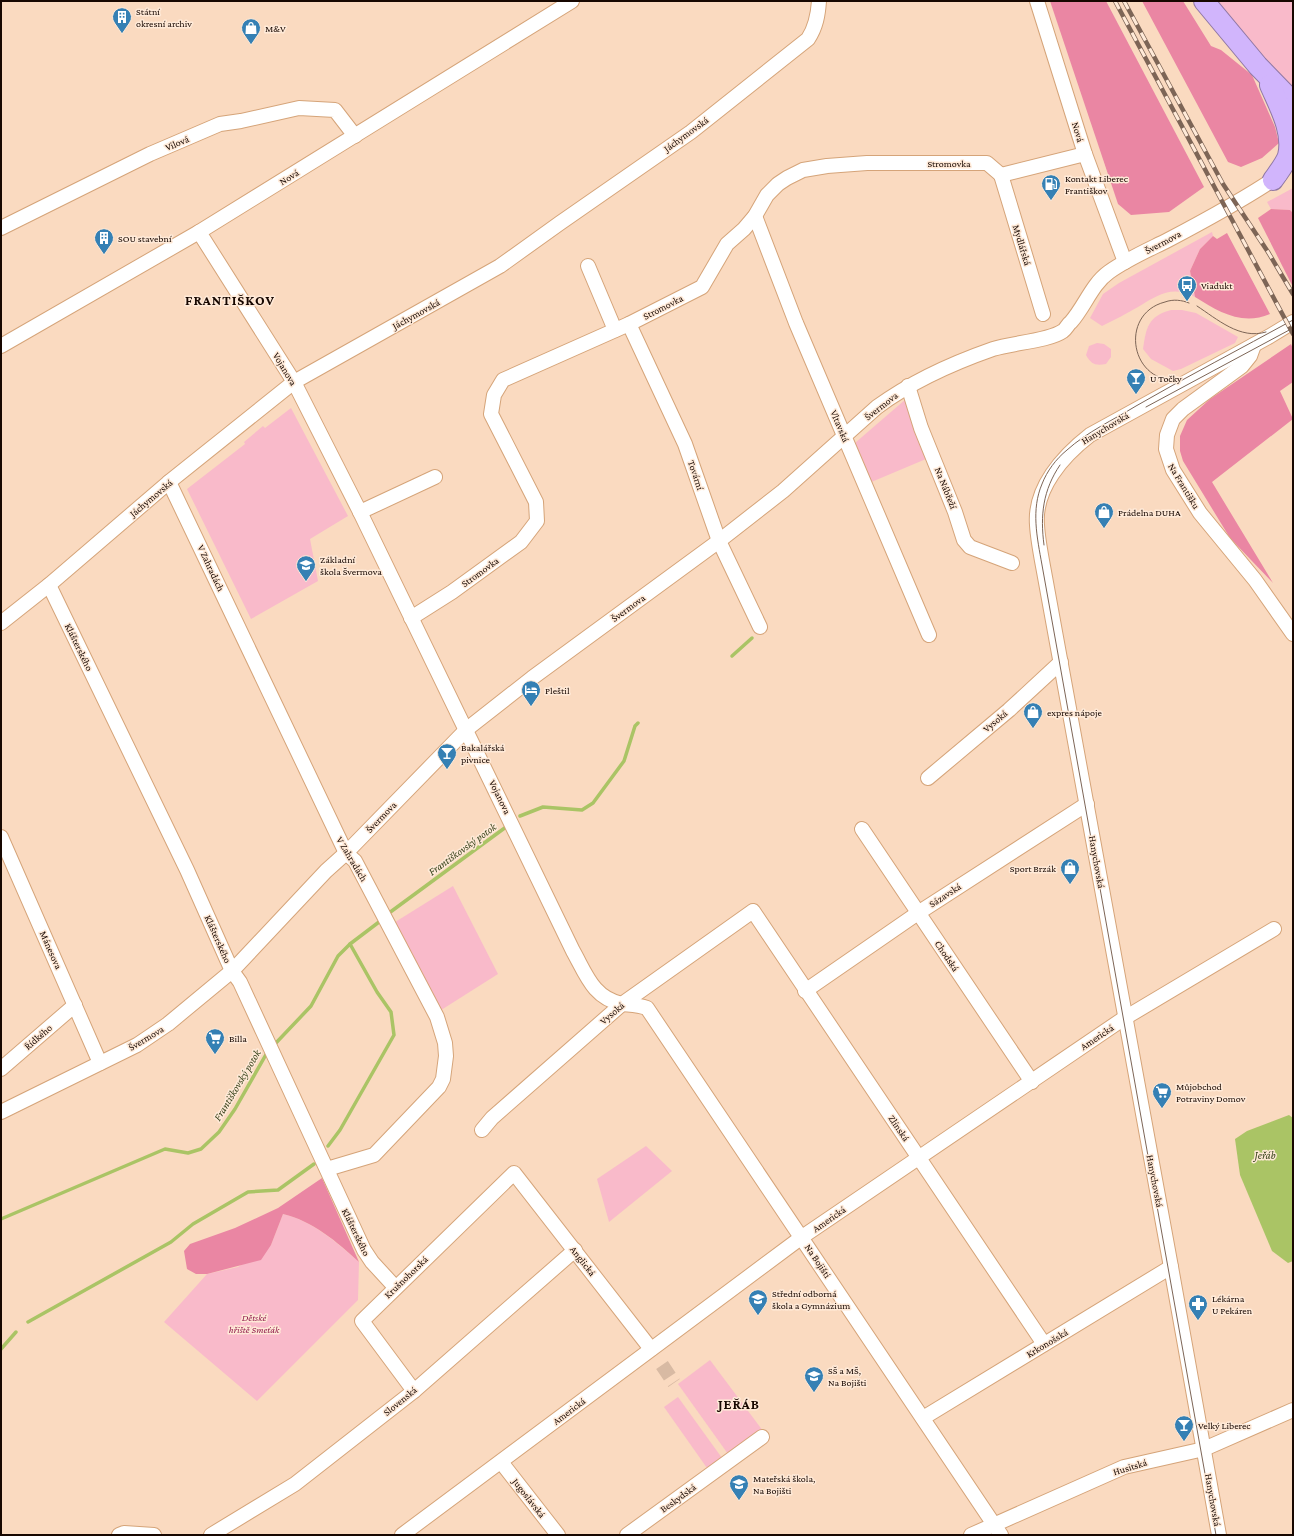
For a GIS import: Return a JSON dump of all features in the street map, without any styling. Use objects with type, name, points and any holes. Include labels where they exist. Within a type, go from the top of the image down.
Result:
[{"type":"highway","points":[[1204,1],[1264,72],[1293,102]]},
{"type":"highway","points":[[1264,72],[1293,99]]},
{"type":"highway","points":[[1264,72],[1287,125],[1290,145],[1288,157],[1273,180]]},
{"type":"street","name":"Nová","points":[[1,346],[199,232],[572,1]]},
{"type":"street","name":"Jáchymovská","points":[[1,623],[49,585],[169,482],[294,382],[500,266],[691,132],[808,39],[813,31],[817,19],[819,1]]},
{"type":"street","name":"Nová","points":[[1037,1],[1085,154],[1125,262]]},
{"type":"street","name":"Vilová","points":[[1,228],[150,154],[220,124],[241,121],[299,108],[335,110],[355,136]]},
{"type":"street","points":[[1001,175],[1085,154]]},
{"type":"street","name":"Stromovka","points":[[411,618],[452,592],[521,542],[537,521],[536,502],[491,414],[494,395],[504,380],[629,324],[702,286],[727,244],[744,229],[755,216],[767,195],[786,178],[803,170],[827,166],[867,164],[987,163],[1001,175]]},
{"type":"street","name":"Švermova","points":[[1,1112],[137,1045],[168,1024],[232,971],[326,871],[346,853],[467,729],[532,678],[719,541],[783,491],[877,407],[908,386],[993,349],[1041,338],[1063,331],[1078,313],[1096,285],[1108,272],[1168,240],[1293,167]]},
{"type":"street","name":"Mydlářská","points":[[1001,175],[1043,314]]},
{"type":"street","name":"Vltavská","points":[[755,216],[796,323],[929,635]]},
{"type":"street","name":"Vojanova","points":[[199,232],[294,382],[360,512],[467,729],[573,951],[592,986],[604,998],[622,1004]]},
{"type":"street","points":[[588,266],[615,330]]},
{"type":"street","name":"Hanychovská","points":[[1219,1535],[1172,1267],[1045,577],[1037,524],[1039,502],[1053,473],[1075,447],[1090,435],[1293,322]]},
{"type":"street","name":"Tovární","points":[[629,324],[685,444],[719,541],[760,627]]},
{"type":"street","name":"Na Františku","points":[[1254,344],[1250,356],[1242,366],[1183,409],[1174,420],[1167,435],[1166,449],[1173,470],[1200,513],[1254,580],[1293,634]]},
{"type":"street","name":"Na Nábřeží","points":[[908,386],[921,428],[955,512],[964,540],[970,547],[1012,563]]},
{"type":"street","points":[[360,512],[435,477]]},
{"type":"street","name":"V Zahradách","points":[[169,482],[346,853],[355,861],[437,1017],[445,1043],[446,1056],[443,1079],[439,1087],[374,1155],[326,1169]]},
{"type":"street","name":"Klášterského","points":[[49,585],[187,870],[232,971],[240,982],[364,1250],[372,1262],[395,1288]]},
{"type":"street","name":"Vysoká","points":[[928,778],[1008,710],[1061,662]]},
{"type":"street","name":"Sázavská","points":[[805,990],[918,913],[1087,804]]},
{"type":"street","name":"Chodská","points":[[862,829],[1032,1082]]},
{"type":"street","name":"Mánesova","points":[[1,837],[100,1063]]},
{"type":"street","name":"Vysoká","points":[[482,1130],[492,1118],[622,1004],[753,911]]},
{"type":"street","name":"Zlínská","points":[[753,911],[1044,1344]]},
{"type":"street","name":"Americká","points":[[402,1535],[802,1237],[1125,1018],[1274,929]]},
{"type":"street","name":"Řídkého","points":[[1,1069],[75,1004]]},
{"type":"street","name":"Na Bojišti","points":[[622,1004],[637,1005],[647,1008],[998,1530]]},
{"type":"street","name":"Krušnohorská","points":[[414,1391],[362,1321],[514,1172]]},
{"type":"street","name":"Anglická","points":[[514,1172],[651,1349]]},
{"type":"street","name":"Slovenská","points":[[212,1535],[295,1484],[414,1391],[575,1250]]},
{"type":"street","name":"Krkonošská","points":[[923,1418],[1172,1267]]},
{"type":"street","name":"Husitská","points":[[971,1535],[998,1530],[1124,1467],[1204,1449],[1293,1410]]},
{"type":"street","name":"Beskydská","points":[[627,1535],[730,1462],[762,1437]]},
{"type":"street","name":"Jugoslávská","points":[[501,1462],[558,1535]]},
{"type":"street","points":[[119,1535],[124,1533],[154,1535]]},
{"type":"green space","points":[[1214,1],[1293,1],[1293,90],[1285,83]]},
{"type":"green space","points":[[1293,188],[1293,213],[1290,210],[1271,209],[1267,202]]},
{"type":"green space","points":[[1212,232],[1213,236],[1200,249],[1190,271],[1195,297],[1187,293],[1165,293],[1102,326],[1090,318],[1103,294],[1119,283]]},
{"type":"green space","points":[[1171,310],[1182,310],[1196,313],[1238,337],[1235,343],[1181,369],[1173,371],[1151,359],[1143,349],[1147,329],[1153,319]]},
{"type":"green space","points":[[1097,343],[1104,344],[1111,349],[1111,357],[1106,364],[1094,364],[1086,355],[1089,346]]},
{"type":"green space","points":[[906,399],[926,459],[869,483],[855,443]]},
{"type":"green space","points":[[291,408],[348,516],[310,539],[318,581],[251,619],[187,489],[245,444],[244,442],[263,426],[265,428]]},
{"type":"green space","points":[[453,886],[498,974],[438,1012],[392,924]]},
{"type":"green space","points":[[646,1146],[672,1171],[609,1222],[597,1179]]},
{"type":"green space","name":"Dětské hřiště Smeťák","points":[[283,1214],[294,1217],[324,1233],[359,1262],[358,1300],[257,1401],[164,1322],[207,1274],[238,1267],[271,1245]]},
{"type":"green space","points":[[710,1360],[763,1431],[728,1454],[678,1384]]},
{"type":"green space","points":[[678,1397],[722,1458],[707,1468],[664,1407]]},
{"type":"shaded area","points":[[1050,1],[1106,1],[1204,187],[1169,212],[1131,215],[1118,204]]},
{"type":"shaded area","points":[[1142,1],[1183,1],[1211,46],[1221,50],[1252,75],[1275,127],[1279,143],[1262,158],[1241,167],[1228,162]]},
{"type":"shaded area","points":[[1271,209],[1290,210],[1293,213],[1293,287],[1258,218]]},
{"type":"shaded area","points":[[1227,233],[1270,314],[1250,319],[1231,316],[1213,308],[1195,297],[1190,271],[1200,249],[1213,236],[1217,239]]},
{"type":"shaded area","points":[[1291,344],[1293,349],[1293,382],[1280,391],[1293,419],[1212,482],[1273,583],[1230,538],[1183,461],[1180,451],[1180,436],[1187,420],[1210,399]]},
{"type":"shaded area","points":[[322,1178],[359,1262],[324,1233],[294,1217],[283,1214],[271,1245],[261,1260],[207,1274],[196,1274],[187,1269],[184,1251],[190,1244],[235,1228],[278,1208]]},
{"type":"water","name":"Jeřáb","points":[[1289,1115],[1293,1118],[1293,1261],[1288,1263],[1272,1251],[1240,1175],[1235,1139],[1247,1131]]},
{"type":"waterway","name":"Františkovský potok","points":[[732,656],[752,638]]},
{"type":"waterway","name":"Františkovský potok","points":[[520,816],[543,807],[582,810],[593,803],[624,761],[635,726],[638,723]]},
{"type":"waterway","name":"Františkovský potok","points":[[389,913],[506,827]]},
{"type":"waterway","name":"Františkovský potok","points":[[274,1045],[311,1006],[338,956],[350,944],[379,922]]},
{"type":"waterway","points":[[328,1146],[340,1130],[394,1035],[391,1012],[377,992],[350,944]]},
{"type":"waterway","name":"Františkovský potok","points":[[1,1219],[165,1149],[188,1153],[201,1149],[219,1132],[235,1109],[268,1051]]},
{"type":"waterway","points":[[28,1322],[171,1242],[193,1224],[248,1192],[278,1190],[314,1164]]},
{"type":"waterway","points":[[1,1349],[16,1332]]},
{"type":"tunnel","points":[[662,1365],[674,1383]]},
{"type":"tram line","points":[[1181,380],[1164,379],[1150,372],[1141,361],[1136,348],[1136,334],[1140,320],[1150,309],[1171,300],[1189,303]]},
{"type":"tram line","points":[[1197,306],[1229,327],[1238,331],[1256,334],[1266,332]]},
{"type":"tram line","points":[[1216,1535],[1040,555],[1036,514],[1039,494],[1046,474],[1059,457],[1075,444],[1100,426],[1293,320]]},
{"type":"tram line","points":[[1146,407],[1293,328]]},
{"type":"tram line","points":[[1044,545],[1042,523],[1044,503],[1046,493],[1054,474],[1060,465]]},
{"type":"railway","points":[[1115,1],[1293,334]]},
{"type":"railway","points":[[1124,1],[1223,184],[1268,252],[1293,294]]},
{"type":"place","name":"Státní okresní archiv","points":[[122,34]]},
{"type":"place","name":"M&V","points":[[251,45]]},
{"type":"place","name":"Kontakt Liberec Františkov","points":[[1051,201]]},
{"type":"place","name":"SOU stavební","points":[[104,255]]},
{"type":"place","name":"Viadukt","points":[[1187,302]]},
{"type":"place","name":"U Točky","points":[[1136,395]]},
{"type":"place","name":"Prádelna DUHA","points":[[1104,529]]},
{"type":"place","name":"Základní škola Švermova","points":[[306,582]]},
{"type":"place","name":"Pleštil","points":[[531,707]]},
{"type":"place","name":"expres nápoje","points":[[1033,729]]},
{"type":"place","name":"Bakalářská pivnice","points":[[447,770]]},
{"type":"place","name":"Sport Brzák","points":[[1070,885]]},
{"type":"place","name":"Billa","points":[[215,1055]]},
{"type":"place","name":"Můjobchod Potraviny Domov","points":[[1162,1109]]},
{"type":"place","name":"Střední odborná škola a Gymnázium","points":[[758,1316]]},
{"type":"place","name":"Lékárna U Pekáren","points":[[1198,1321]]},
{"type":"place","name":"SŠ a MŠ, Na Bojišti","points":[[814,1393]]},
{"type":"place","name":"Velký Liberec","points":[[1184,1442]]},
{"type":"place","name":"Mateřská škola, Na Bojišti","points":[[739,1501]]},
{"type":"district","name":"FRANTIŠKOV","points":[[230,300]]},
{"type":"district","name":"JEŘÁB","points":[[739,1404]]}]
